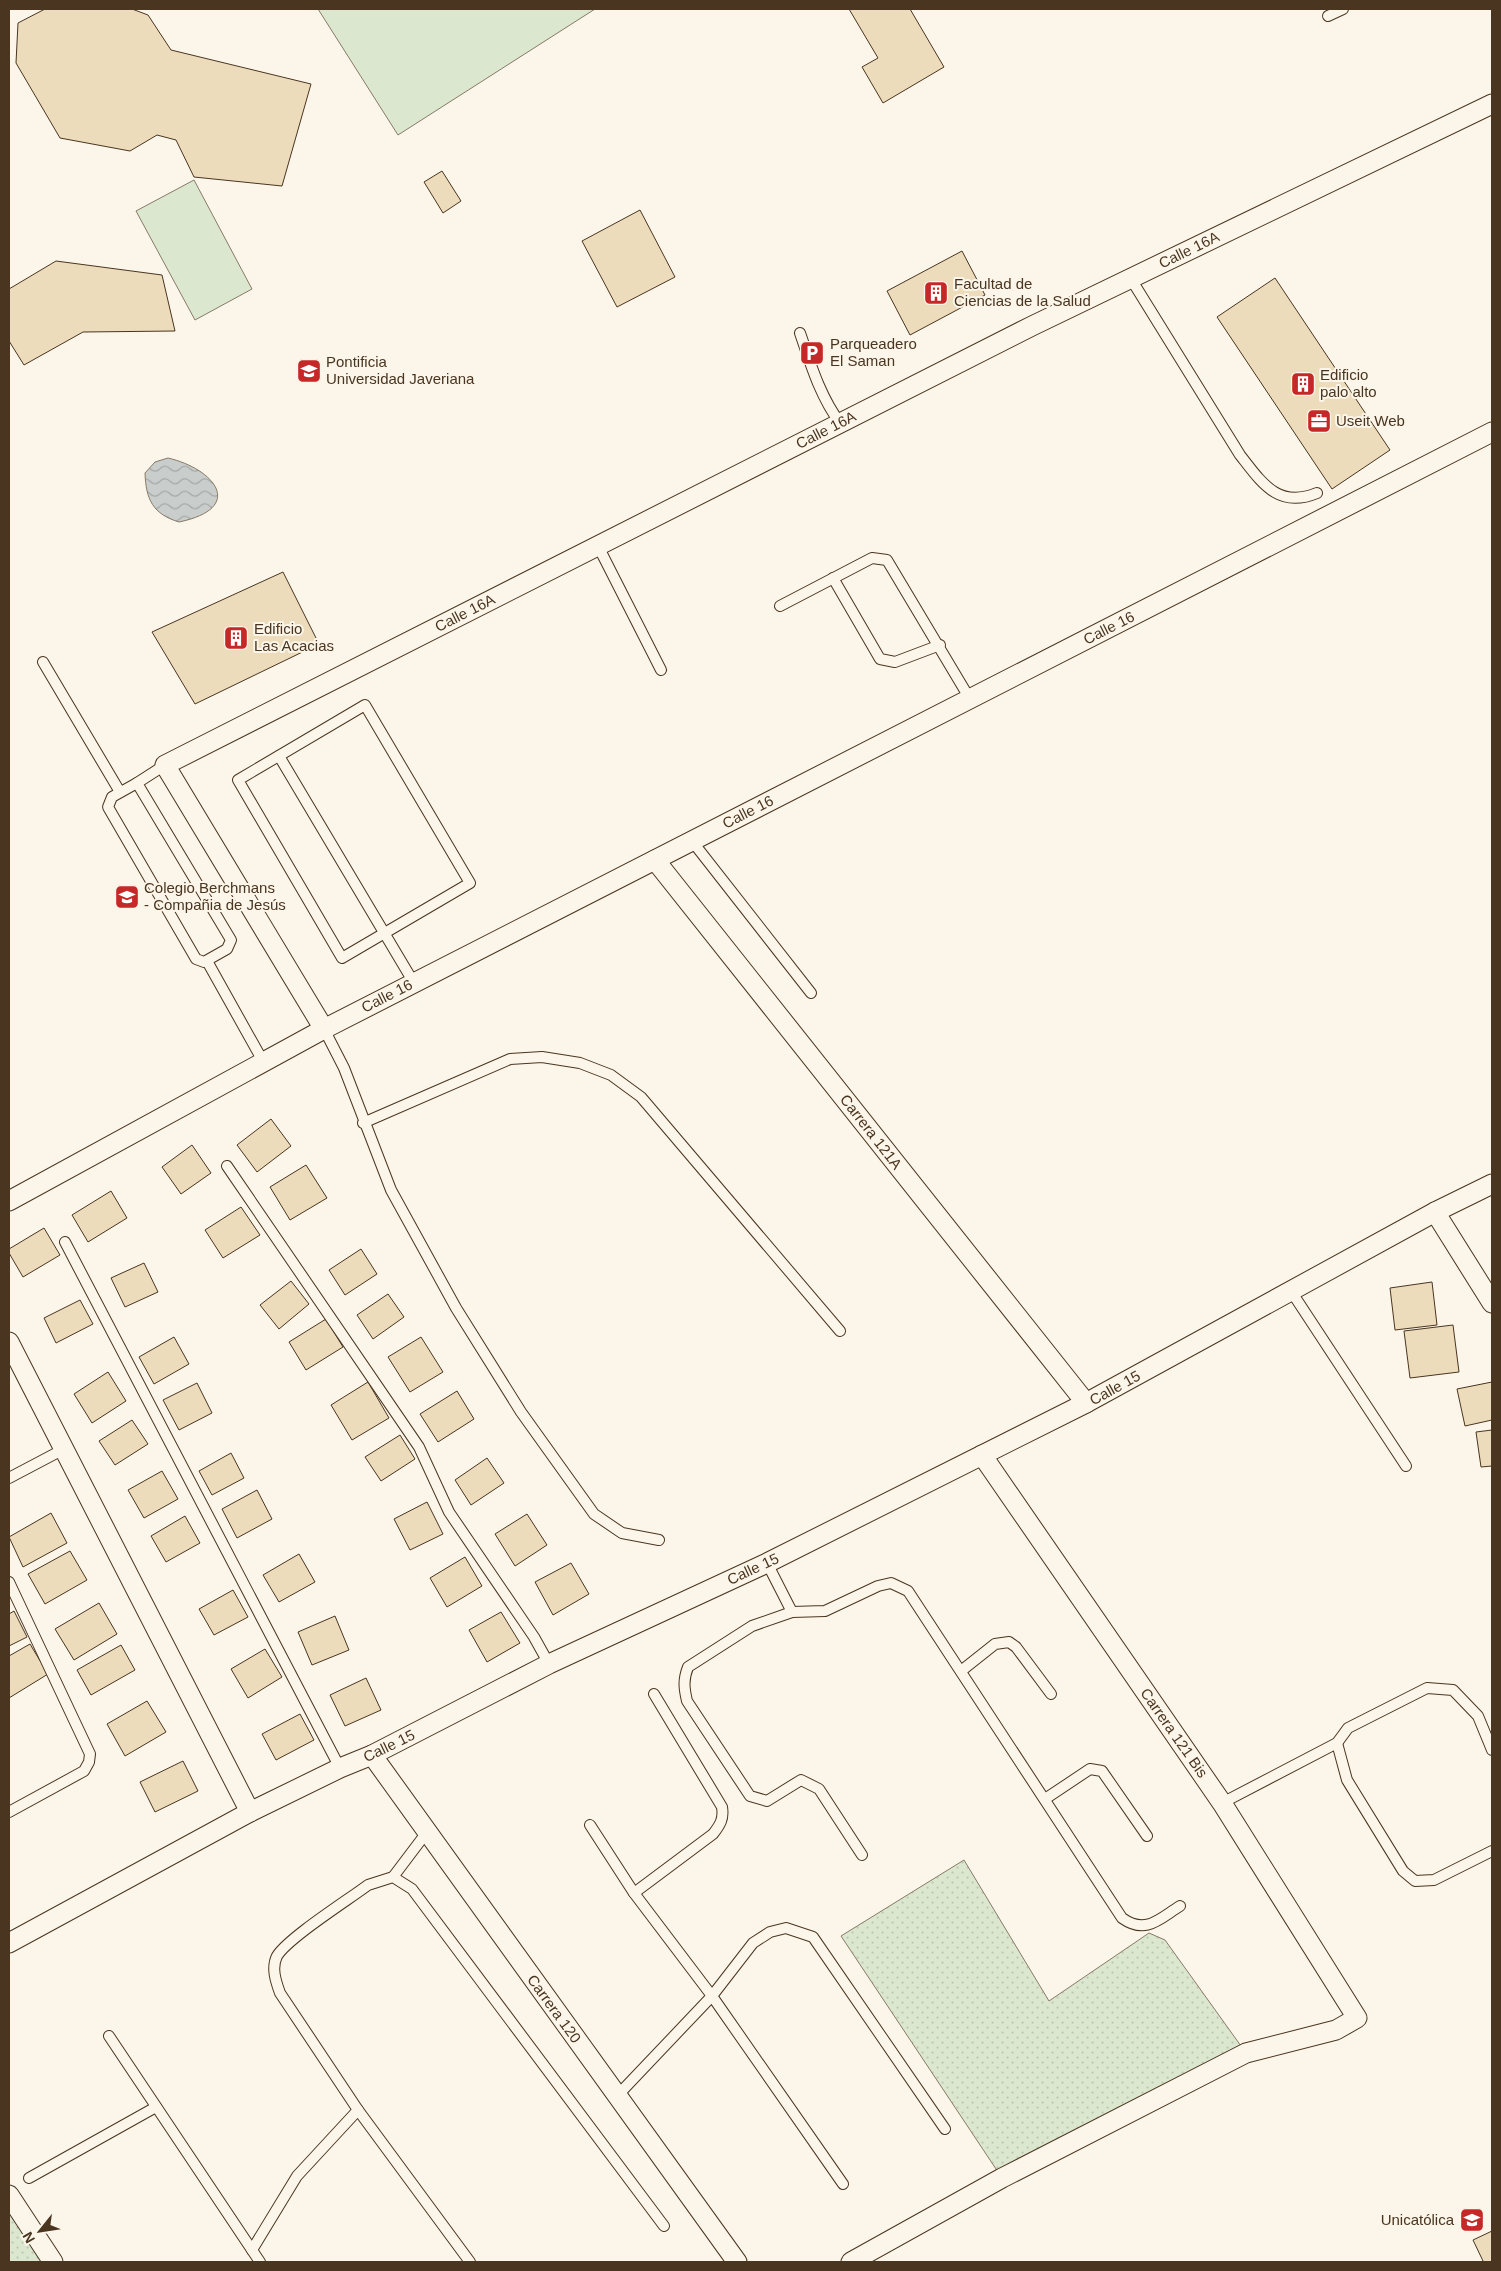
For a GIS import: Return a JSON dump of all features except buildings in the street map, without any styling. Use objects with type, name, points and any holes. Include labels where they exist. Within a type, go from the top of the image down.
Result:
[{"type":"street","name":"Calle 16A","points":[[164,766],[1130,279],[1492,104]]},
{"type":"street","name":"Calle 16","points":[[9,1201],[324,1029],[1492,432]]},
{"type":"street","points":[[164,766],[324,1029]]},
{"type":"street","name":"Carrera 121A","points":[[655,860],[1086,1404]]},
{"type":"street","name":"Calle 15","points":[[9,1944],[250,1812],[340,1768],[372,1755],[549,1664],[767,1562],[1086,1404],[1435,1212],[1492,1184]]},
{"type":"street","points":[[1435,1212],[1492,1303]]},
{"type":"street","points":[[9,1342],[250,1812]]},
{"type":"street","name":"Carrera 121 Bis","points":[[851,2262],[1002,2178],[1246,2054],[1336,2030],[1357,2018],[1222,1803],[982,1455]]},
{"type":"street","name":"Carrera 120","points":[[372,1755],[737,2262]]},
{"type":"street","points":[[9,2195],[53,2262]]},
{"type":"lane","points":[[1328,16],[1343,9]]},
{"type":"lane","points":[[1130,279],[1240,455],[1260,480],[1277,495],[1292,500],[1317,493]]},
{"type":"lane","points":[[800,333],[816,382],[830,410],[840,424]]},
{"type":"lane","points":[[598,546],[661,670]]},
{"type":"lane","points":[[780,606],[872,558],[887,560],[940,645],[970,699]]},
{"type":"lane","points":[[833,578],[880,659],[894,662],[940,645]]},
{"type":"lane","points":[[43,662],[120,792]]},
{"type":"lane","points":[[365,705],[470,883],[384,933],[342,958],[238,780],[365,705]]},
{"type":"lane","points":[[279,756],[414,983]]},
{"type":"lane","points":[[137,783],[231,940],[227,948],[207,960],[199,962],[196,959],[112,816],[108,801],[164,766]]},
{"type":"lane","points":[[692,841],[811,993]]},
{"type":"lane","points":[[207,960],[264,1063]]},
{"type":"lane","points":[[324,1029],[344,1068],[390,1190],[456,1308],[522,1412],[594,1514],[622,1533],[659,1540]]},
{"type":"lane","points":[[364,1123],[510,1059],[542,1057],[580,1063],[611,1075],[641,1097],[840,1331]]},
{"type":"lane","points":[[227,1166],[420,1446],[450,1512],[534,1637],[549,1664]]},
{"type":"lane","points":[[65,1242],[340,1768]]},
{"type":"lane","points":[[1291,1291],[1406,1466]]},
{"type":"lane","points":[[9,1478],[64,1449]]},
{"type":"lane","points":[[767,1562],[792,1612]]},
{"type":"lane","points":[[9,1582],[90,1754],[89,1762],[84,1770],[9,1812]]},
{"type":"lane","points":[[862,1856],[819,1789],[810,1783],[800,1780],[768,1801],[750,1796],[687,1701],[683,1685],[688,1668],[752,1626],[792,1612],[825,1610],[878,1586],[891,1583],[901,1586],[908,1591],[1122,1918],[1132,1925],[1146,1927],[1180,1906]]},
{"type":"lane","points":[[960,1671],[995,1644],[1009,1642],[1016,1646],[1051,1694]]},
{"type":"lane","points":[[1222,1803],[1337,1743],[1348,1728],[1427,1688],[1453,1690],[1478,1716],[1492,1750]]},
{"type":"lane","points":[[634,1893],[713,1834],[721,1824],[724,1815],[722,1808],[654,1694]]},
{"type":"lane","points":[[1337,1743],[1347,1780],[1403,1871],[1415,1881],[1434,1880],[1492,1851]]},
{"type":"lane","points":[[1045,1799],[1090,1769],[1097,1769],[1102,1771],[1147,1836]]},
{"type":"lane","points":[[590,1825],[634,1893],[712,1996],[843,2184]]},
{"type":"lane","points":[[427,1832],[393,1877],[368,1885],[297,1937],[277,1956],[274,1974],[280,1994],[358,2110],[470,2262]]},
{"type":"lane","points":[[393,1877],[412,1889],[664,2226]]},
{"type":"lane","points":[[617,2096],[712,1996],[753,1943],[770,1932],[786,1928],[813,1937],[945,2129]]},
{"type":"lane","points":[[109,2036],[260,2262]]},
{"type":"lane","points":[[29,2178],[156,2107]]},
{"type":"lane","points":[[252,2250],[297,2176],[358,2110]]},
{"type":"green space","points":[[318,9],[595,9],[398,135]]},
{"type":"green space","points":[[194,180],[252,289],[195,320],[136,211]]},
{"type":"green space","points":[[964,1860],[1049,2001],[1149,1933],[1165,1940],[1246,2053],[1002,2178],[841,1936]]},
{"type":"green space","points":[[9,2195],[53,2262],[9,2262]]},
{"type":"water","points":[[168,458],[185,463],[210,479],[216,489],[217,498],[212,508],[200,516],[179,522],[170,519],[157,510],[149,498],[145,473],[155,462]]},
{"type":"place","name":"Facultad de Ciencias de la Salud","points":[[936,293]]},
{"type":"place","name":"Parqueadero El Saman","points":[[812,353]]},
{"type":"place","name":"Pontificia Universidad Javeriana","points":[[309,371]]},
{"type":"place","name":"Edificio palo alto","points":[[1303,384]]},
{"type":"place","name":"Useit Web","points":[[1319,421]]},
{"type":"place","name":"Edificio Las Acacias","points":[[236,638]]},
{"type":"place","name":"Colegio Berchmans - Compañia de Jesús","points":[[127,897]]},
{"type":"place","name":"Unicatólica","points":[[1472,2220]]}]
